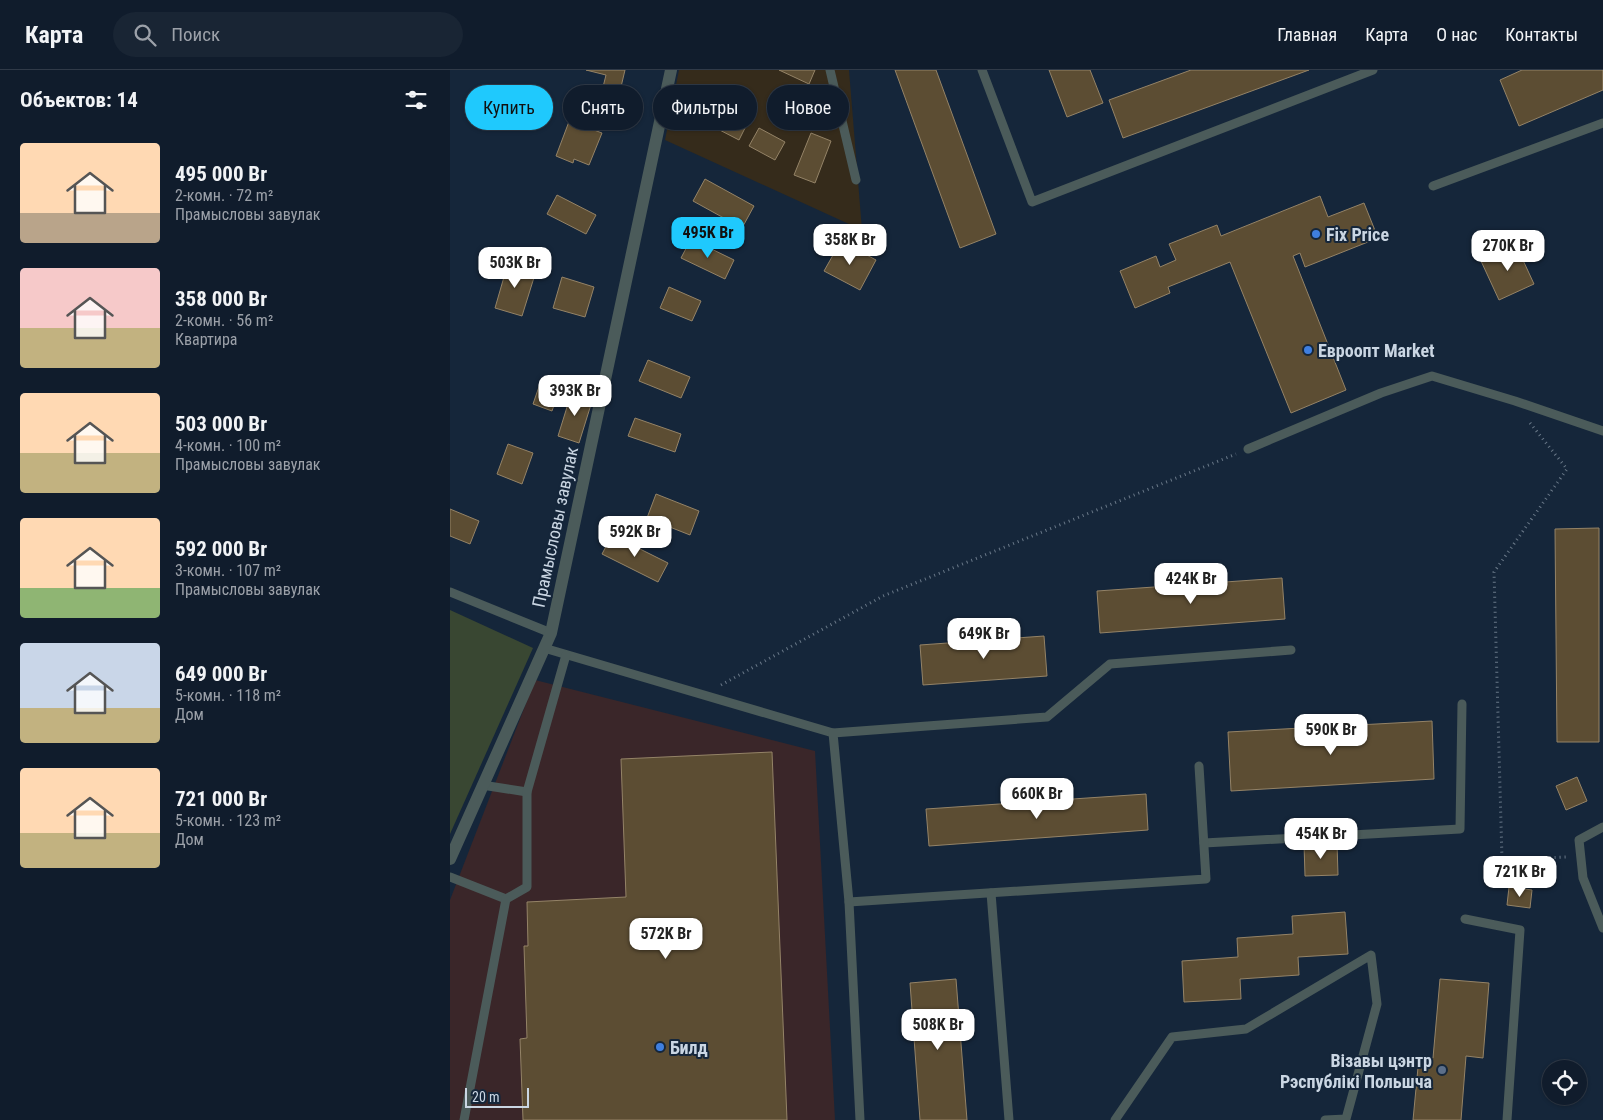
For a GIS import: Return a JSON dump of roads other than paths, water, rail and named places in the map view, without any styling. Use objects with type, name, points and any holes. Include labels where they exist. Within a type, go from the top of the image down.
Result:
[{"type":"street","name":"Прамысловы завулак","points":[[450,859],[551,633],[671,70]]},
{"type":"lane","points":[[830,70],[856,180]]},
{"type":"lane","points":[[982,70],[1032,202],[1373,70]]},
{"type":"lane","points":[[1433,186],[1603,123]]},
{"type":"lane","points":[[1248,449],[1381,393],[1432,376],[1515,400],[1603,431]]},
{"type":"lane","points":[[450,592],[551,633]]},
{"type":"lane","points":[[544,648],[833,733],[1047,717],[1110,664],[1291,650]]},
{"type":"lane","points":[[464,1120],[506,899],[526,887],[527,792],[566,655]]},
{"type":"lane","points":[[1204,843],[1460,829],[1462,704]]},
{"type":"lane","points":[[833,733],[849,902],[860,1120]]},
{"type":"lane","points":[[849,902],[1206,878],[1199,766]]},
{"type":"lane","points":[[482,785],[527,792]]},
{"type":"lane","points":[[1603,827],[1579,840],[1583,878],[1603,928]]},
{"type":"lane","points":[[450,877],[506,899]]},
{"type":"lane","points":[[991,893],[1009,1120]]},
{"type":"lane","points":[[1465,919],[1520,930],[1507,1120]]},
{"type":"lane","points":[[1115,1120],[1172,1036],[1246,1029],[1371,955],[1377,1004],[1346,1119],[1325,1120]]},
{"type":"place","name":"Fix Price","points":[[1316,234]]},
{"type":"place","name":"Евроопт Market","points":[[1308,350]]},
{"type":"place","name":"Билд","points":[[660,1047]]},
{"type":"place","name":"Візавы цэнтр Рэспублікі Польшча","points":[[1442,1070]]}]
